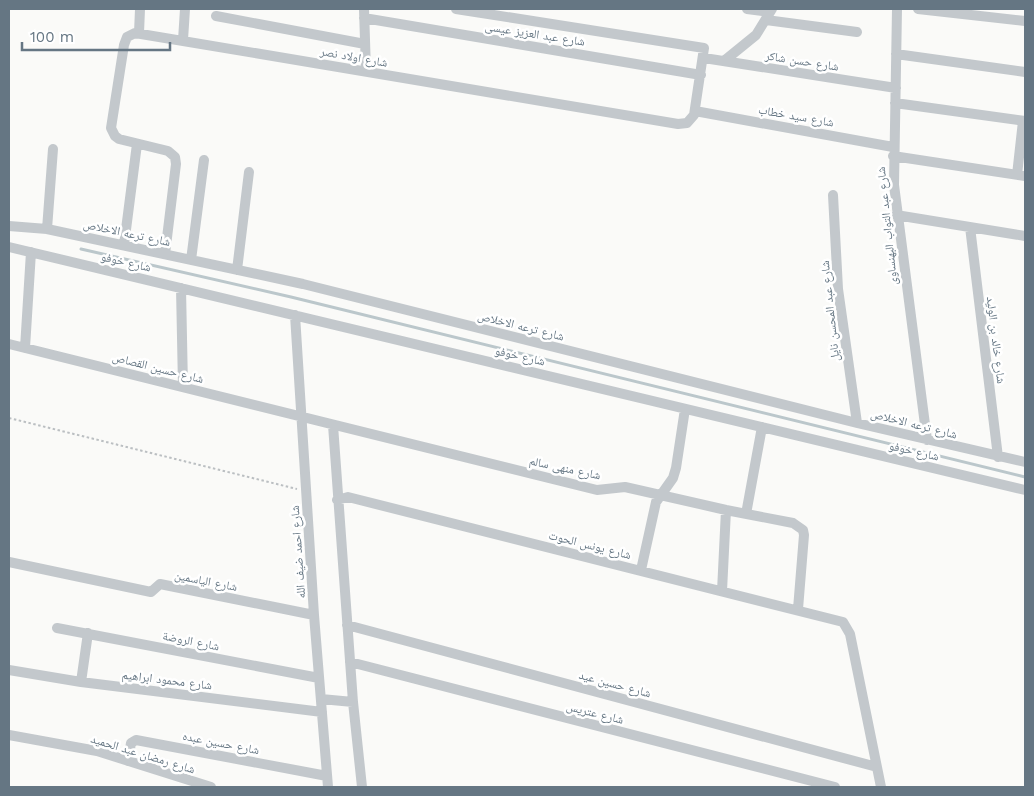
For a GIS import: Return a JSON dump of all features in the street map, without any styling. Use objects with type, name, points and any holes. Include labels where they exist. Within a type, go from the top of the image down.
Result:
[{"type":"street","points":[[140,9],[139,33],[130,35],[125,41],[111,128],[119,139],[168,151],[176,160],[165,254]]},
{"type":"street","points":[[183,40],[185,9]]},
{"type":"street","name":"شارع حسن شاكر","points":[[456,9],[705,54],[724,61],[896,88]]},
{"type":"street","points":[[747,9],[856,32]]},
{"type":"street","name":"شارع عبد التواب البهنساوى","points":[[897,9],[893,151],[896,215],[926,440]]},
{"type":"street","points":[[918,9],[997,13],[1025,21]]},
{"type":"street","points":[[724,61],[750,42],[769,13]]},
{"type":"street","points":[[364,14],[366,71]]},
{"type":"street","name":"شارع عبد العزيز عيسى","points":[[364,14],[701,75]]},
{"type":"street","points":[[216,16],[365,44]]},
{"type":"street","name":"شارع اولاد نصر","points":[[139,33],[678,124],[691,120],[695,111]]},
{"type":"street","points":[[695,111],[705,54]]},
{"type":"street","points":[[896,54],[1025,72]]},
{"type":"street","points":[[895,103],[1024,121],[1021,176]]},
{"type":"street","name":"شارع سيد خطاب","points":[[695,111],[1021,176]]},
{"type":"street","points":[[124,245],[138,144]]},
{"type":"street","points":[[47,229],[53,149]]},
{"type":"street","points":[[191,260],[204,160]]},
{"type":"street","points":[[237,270],[249,172]]},
{"type":"street","name":"شارع عبد المحسن نايل","points":[[834,195],[838,290],[857,423]]},
{"type":"street","points":[[896,215],[1025,236]]},
{"type":"street","name":"شارع ترعه الاخلاص","points":[[9,226],[47,229],[303,284],[857,423],[1025,462]]},
{"type":"street","name":"شارع خالد بن الوليد","points":[[970,227],[998,457]]},
{"type":"street","name":"شارع خوفو","points":[[9,247],[1025,490]]},
{"type":"street","points":[[24,348],[31,252]]},
{"type":"street","points":[[181,288],[182,388]]},
{"type":"street","name":"شارع احمد ضيف الله","points":[[295,315],[314,615],[328,787]]},
{"type":"street","name":"شارع حسين القصاص","points":[[9,344],[302,416]]},
{"type":"street","points":[[641,570],[654,510],[660,494],[673,478],[676,468],[685,408]]},
{"type":"street","name":"شارع منهى سالم","points":[[302,416],[597,490],[625,487],[793,523],[803,530],[798,609]]},
{"type":"street","points":[[333,425],[352,702],[362,787]]},
{"type":"street","points":[[746,514],[762,427]]},
{"type":"street","name":"شارع يونس الحوت","points":[[337,500],[348,497],[838,620],[848,627],[850,634],[877,767]]},
{"type":"street","points":[[722,591],[726,510]]},
{"type":"street","name":"شارع الياسمين","points":[[9,562],[152,593],[160,584],[314,615]]},
{"type":"street","name":"شارع حسين عيد","points":[[347,625],[877,767]]},
{"type":"street","name":"شارع الروضة","points":[[57,628],[319,678]]},
{"type":"street","points":[[81,682],[88,634]]},
{"type":"street","name":"شارع عتريس","points":[[350,662],[835,787]]},
{"type":"street","name":"شارع محمود ابراهيم","points":[[9,670],[81,682],[322,712]]},
{"type":"street","points":[[321,699],[352,702]]},
{"type":"street","name":"شارع رمضان عبد الحميد","points":[[9,735],[96,752],[211,787]]},
{"type":"street","name":"شارع حسين عبده","points":[[128,761],[131,743],[136,740],[327,776]]},
{"type":"street","points":[[877,767],[881,787]]},
{"type":"path","points":[[9,418],[306,492]]},
{"type":"waterway","points":[[81,249],[291,297],[1025,477]]}]
